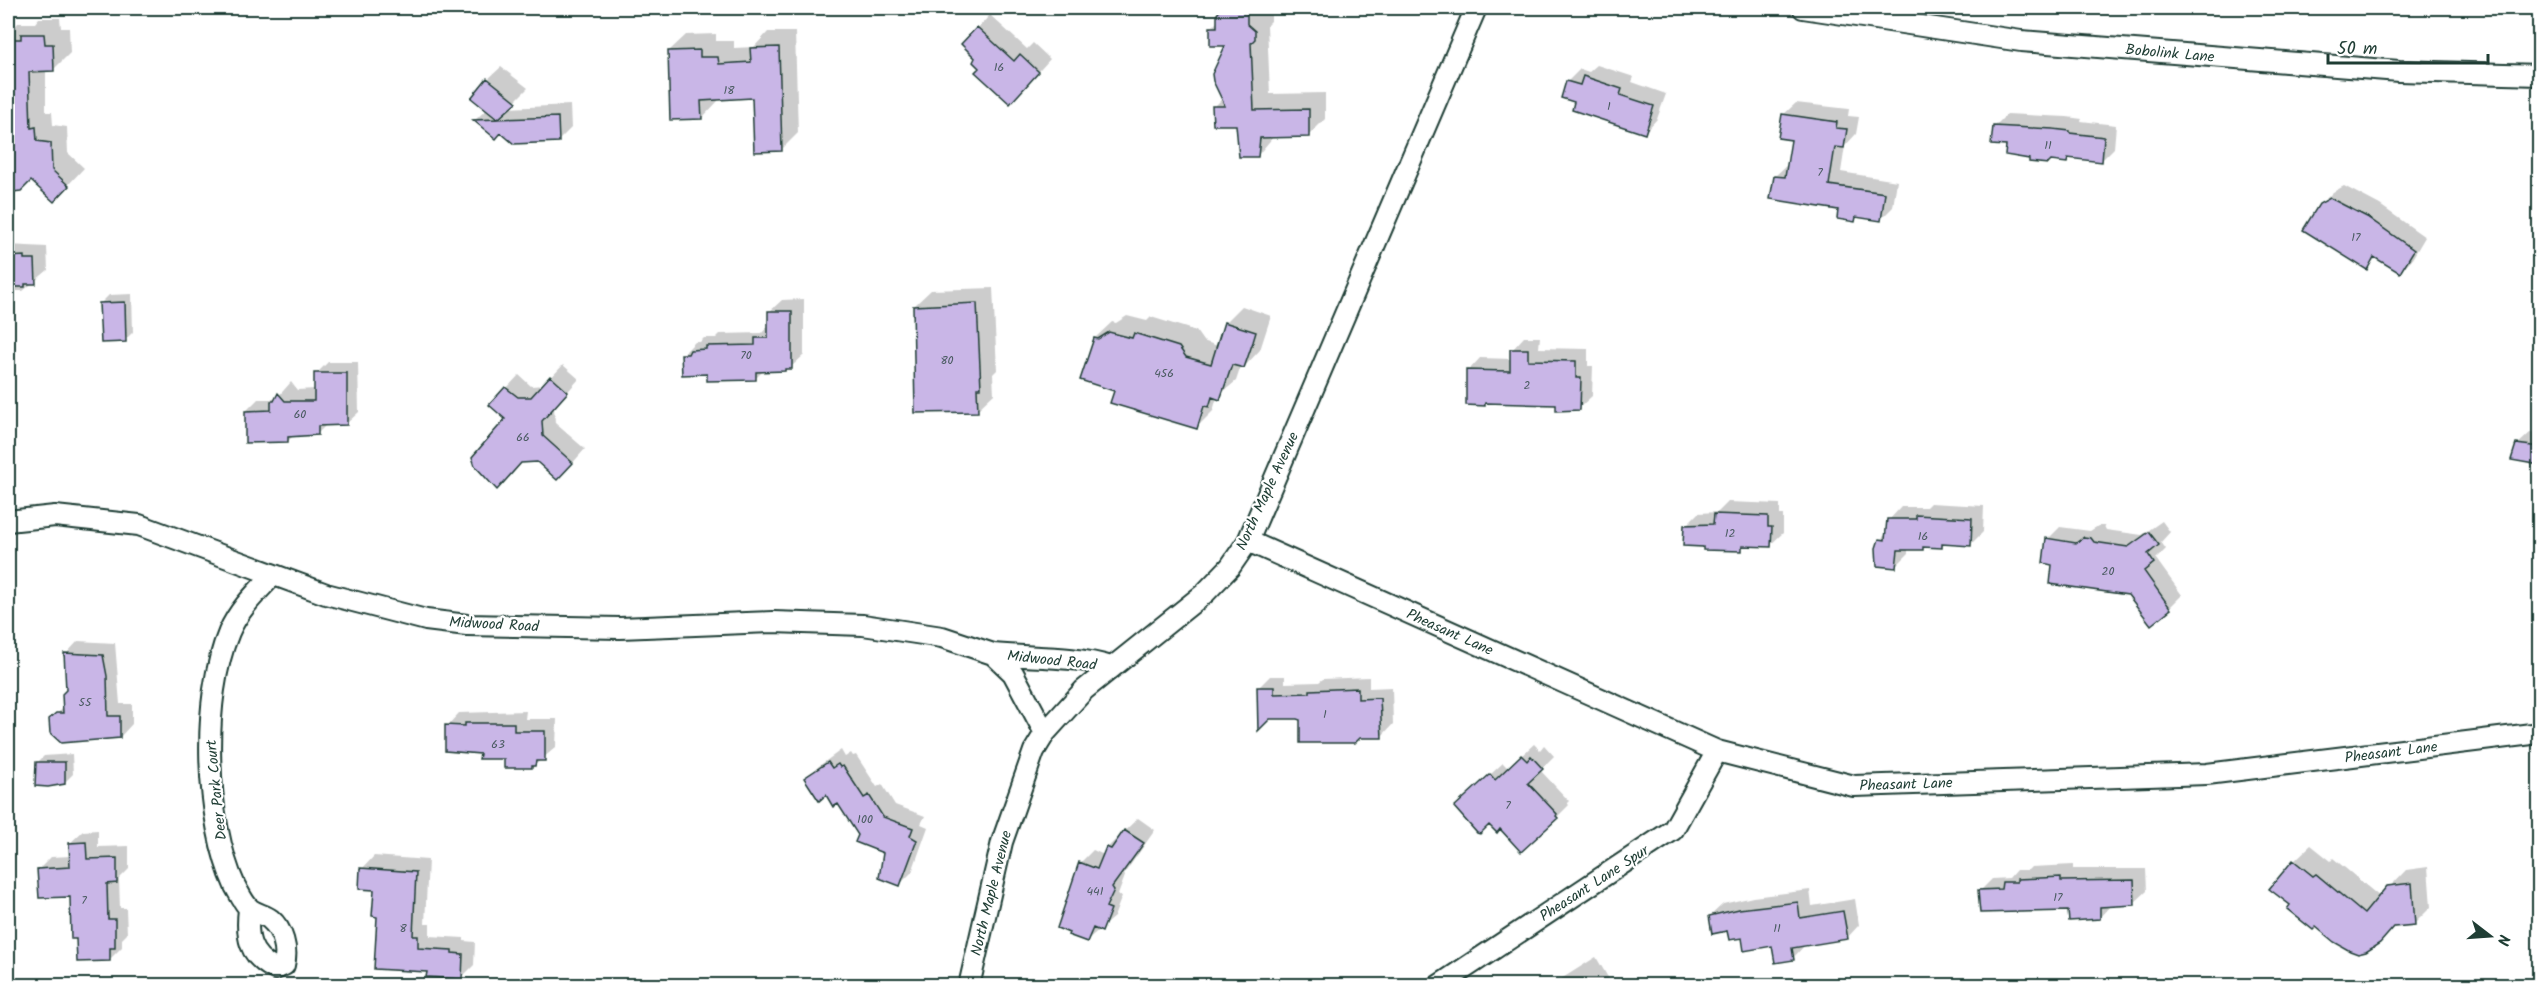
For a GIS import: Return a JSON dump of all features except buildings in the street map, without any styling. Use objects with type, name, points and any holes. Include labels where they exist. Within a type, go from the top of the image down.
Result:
[{"type":"street","name":"North Maple Avenue","points":[[969,986],[1002,842],[1034,751],[1045,733],[1084,690],[1205,593],[1230,567],[1248,541],[1476,8]]},
{"type":"street","name":"Bobolink Lane","points":[[1803,8],[2021,40],[2398,71],[2540,75]]},
{"type":"street","name":"Midwood Road","points":[[8,521],[55,516],[139,525],[326,594],[426,620],[467,625],[620,628],[773,622],[863,625],[942,637],[993,654],[1065,659],[1111,667]]},
{"type":"street","name":"Pheasant Lane","points":[[1248,541],[1717,751],[1854,786],[2207,774],[2540,733]]},
{"type":"street","name":"Deer Park Court","points":[[249,909],[236,886],[223,851],[211,765],[210,715],[221,654],[229,631],[243,606],[273,575]]},
{"type":"street","name":"Midwood Road","points":[[993,654],[1013,673],[1045,733]]},
{"type":"street","name":"Pheasant Lane Spur","points":[[1438,986],[1673,830],[1717,751]]}]
